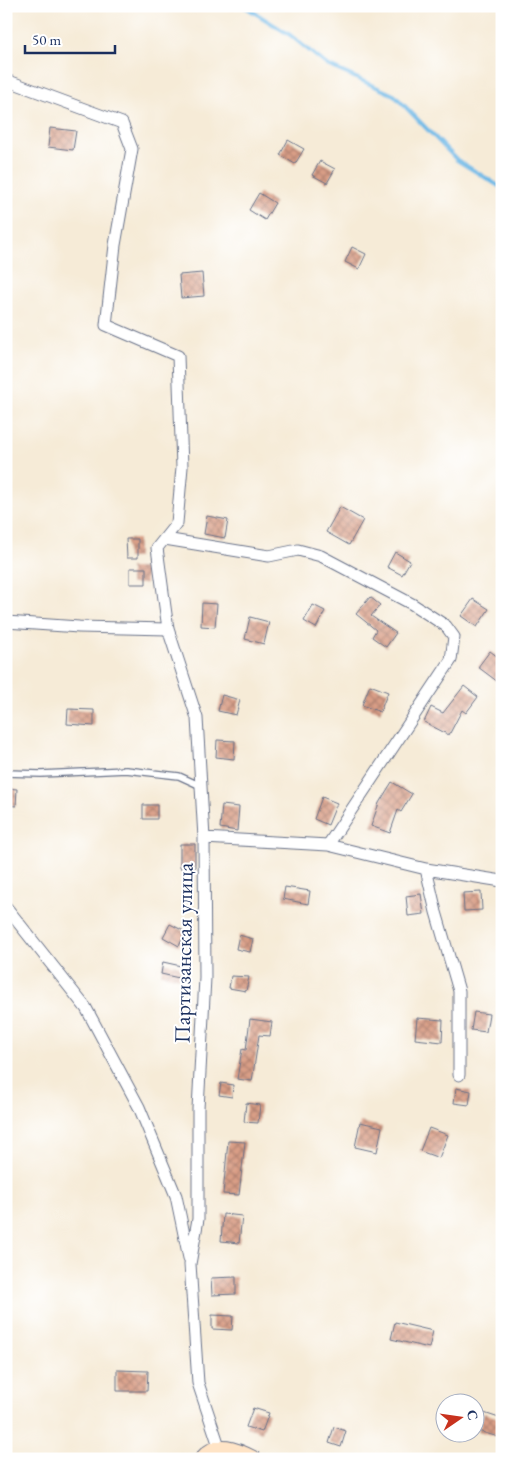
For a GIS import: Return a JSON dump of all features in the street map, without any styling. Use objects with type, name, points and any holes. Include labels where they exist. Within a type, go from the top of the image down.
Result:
[{"type":"main road","points":[[202,1459],[212,1451],[220,1449],[234,1450],[253,1459]]},
{"type":"street","name":"Партизанская улица","points":[[6,80],[122,124],[132,149],[115,245],[106,325],[178,356],[182,467],[178,523],[157,548],[168,628],[197,718],[204,838],[205,978],[198,1110],[198,1219],[190,1264],[198,1383],[220,1449]]},
{"type":"street","points":[[165,538],[269,556],[298,550],[321,556],[412,604],[446,626],[454,637],[451,660],[328,845]]},
{"type":"street","points":[[6,622],[79,627],[168,628]]},
{"type":"street","points":[[204,838],[328,845],[426,868],[502,881]]},
{"type":"street","points":[[426,868],[436,912],[459,991],[459,1075]]},
{"type":"street","points":[[6,907],[86,1008],[139,1107],[176,1196],[190,1264]]},
{"type":"lane","points":[[6,773],[41,774],[126,770],[179,776],[201,786]]},
{"type":"building","points":[[50,128],[76,131],[73,150],[48,147]]},
{"type":"building","points":[[288,140],[304,149],[295,164],[280,155]]},
{"type":"building","points":[[320,161],[335,169],[327,183],[312,175]]},
{"type":"building","points":[[259,193],[275,203],[265,220],[249,210]]},
{"type":"building","points":[[352,247],[366,254],[359,269],[345,262]]},
{"type":"building","points":[[202,273],[204,296],[181,298],[179,275]]},
{"type":"building","points":[[340,507],[363,520],[349,545],[326,532]]},
{"type":"building","points":[[207,516],[228,520],[225,538],[204,534]]},
{"type":"building","points":[[126,539],[138,539],[138,558],[127,558]]},
{"type":"building","points":[[395,552],[410,561],[402,575],[387,567]]},
{"type":"building","points":[[130,568],[146,568],[146,584],[130,584]]},
{"type":"building","points":[[370,597],[380,605],[371,616],[396,633],[386,647],[372,637],[376,630],[356,614]]},
{"type":"building","points":[[473,599],[489,609],[477,627],[461,616]]},
{"type":"building","points":[[202,603],[217,604],[215,627],[201,626]]},
{"type":"building","points":[[313,605],[325,611],[316,628],[304,621]]},
{"type":"building","points":[[250,617],[269,622],[264,644],[245,639]]},
{"type":"building","points":[[490,651],[502,660],[502,685],[478,667]]},
{"type":"building","points":[[370,685],[388,692],[380,712],[362,705]]},
{"type":"building","points":[[464,686],[478,697],[466,713],[462,710],[449,735],[424,722],[431,707],[443,713]]},
{"type":"building","points":[[222,695],[240,700],[236,715],[218,711]]},
{"type":"building","points":[[68,709],[94,710],[94,726],[67,724]]},
{"type":"building","points":[[217,740],[235,741],[234,759],[216,757]]},
{"type":"building","points":[[392,782],[412,794],[401,812],[398,810],[390,833],[371,826],[379,803]]},
{"type":"building","points":[[6,788],[17,789],[16,806],[6,805]]},
{"type":"building","points":[[322,797],[337,803],[328,825],[314,819]]},
{"type":"building","points":[[143,805],[157,805],[157,819],[143,819]]},
{"type":"building","points":[[222,805],[239,807],[237,831],[220,828]]},
{"type":"building","points":[[180,844],[195,844],[195,868],[180,868]]},
{"type":"building","points":[[285,887],[310,891],[308,904],[283,899]]},
{"type":"building","points":[[481,892],[482,910],[464,911],[463,893]]},
{"type":"building","points":[[421,894],[424,914],[408,916],[406,896]]},
{"type":"building","points":[[170,924],[186,932],[179,946],[163,937]]},
{"type":"building","points":[[239,935],[253,939],[250,952],[236,949]]},
{"type":"building","points":[[163,962],[181,966],[179,978],[161,974]]},
{"type":"building","points":[[231,976],[249,977],[246,991],[229,988]]},
{"type":"building","points":[[474,1012],[489,1014],[486,1032],[471,1030]]},
{"type":"building","points":[[417,1018],[443,1020],[442,1042],[415,1039]]},
{"type":"building","points":[[250,1019],[272,1022],[270,1036],[259,1035],[252,1081],[237,1079],[242,1049],[246,1050]]},
{"type":"building","points":[[221,1083],[233,1085],[232,1097],[219,1095]]},
{"type":"building","points":[[456,1088],[471,1091],[469,1105],[454,1103]]},
{"type":"building","points":[[246,1103],[260,1105],[258,1123],[244,1122]]},
{"type":"building","points":[[360,1122],[382,1127],[377,1152],[355,1147]]},
{"type":"building","points":[[429,1128],[448,1135],[439,1158],[420,1151]]},
{"type":"building","points":[[228,1141],[245,1142],[239,1195],[223,1194]]},
{"type":"building","points":[[223,1214],[242,1216],[239,1243],[221,1241]]},
{"type":"building","points":[[236,1277],[236,1294],[212,1295],[211,1278]]},
{"type":"building","points":[[212,1315],[233,1316],[232,1330],[212,1329]]},
{"type":"building","points":[[395,1322],[433,1331],[429,1348],[391,1339]]},
{"type":"building","points":[[117,1370],[148,1371],[147,1391],[117,1391]]},
{"type":"building","points":[[253,1408],[269,1413],[262,1432],[246,1427]]},
{"type":"building","points":[[486,1414],[502,1419],[502,1438],[486,1433]]},
{"type":"building","points":[[334,1427],[346,1431],[341,1447],[329,1443]]},
{"type":"waterway","points":[[244,6],[290,35],[327,65],[394,95],[457,160],[502,188]]}]
